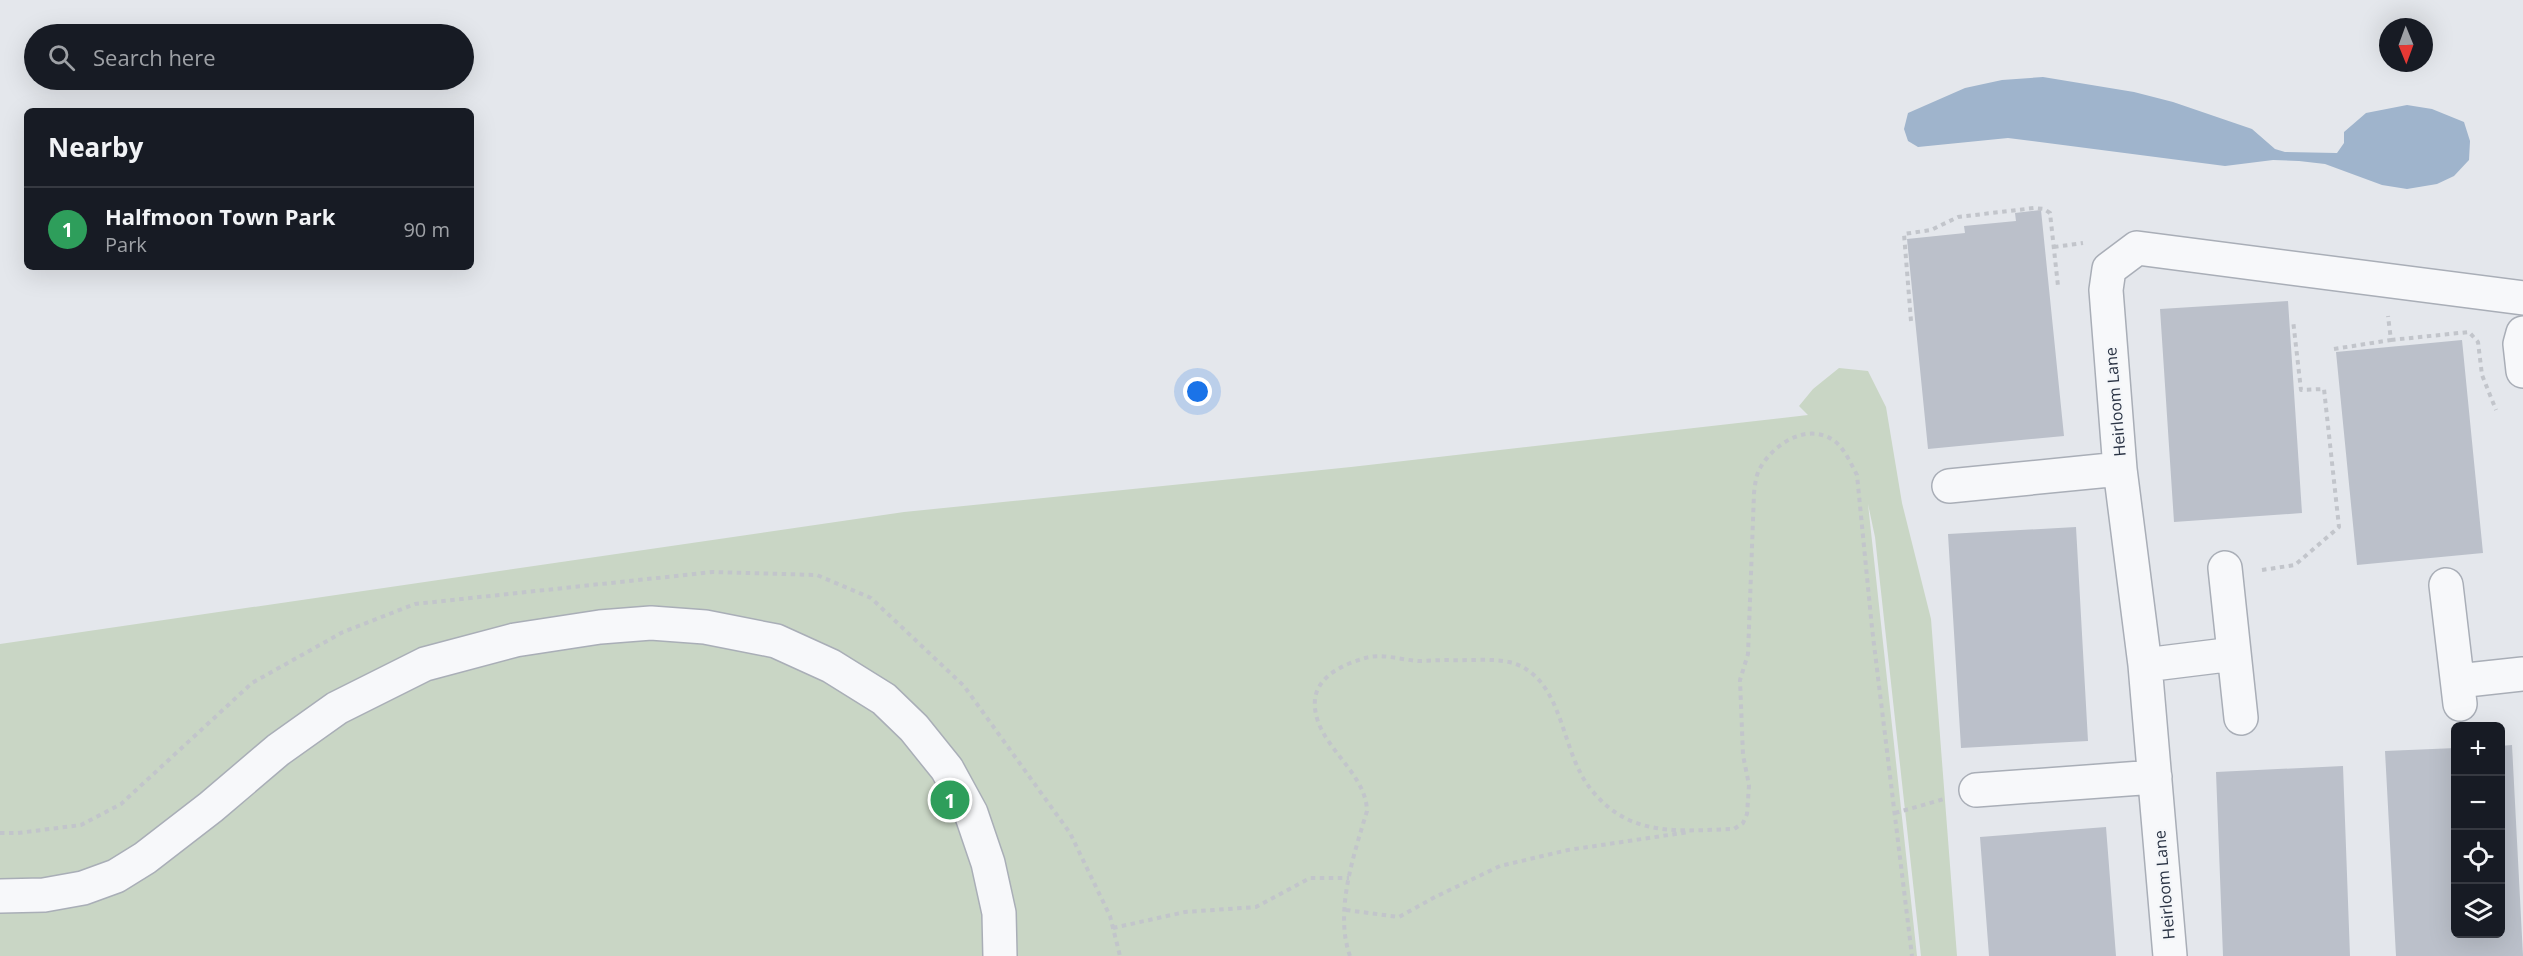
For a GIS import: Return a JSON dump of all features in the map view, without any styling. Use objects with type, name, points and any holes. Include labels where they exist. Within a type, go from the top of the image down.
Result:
[{"type":"street","name":"Heirloom Lane","points":[[2170,956],[2145,665],[2120,469],[2106,290],[2109,269],[2137,248],[2523,298]]},
{"type":"street","points":[[2523,333],[2520,344],[2523,371]]},
{"type":"street","points":[[1948,486],[2120,469]]},
{"type":"street","points":[[2225,571],[2241,718]]},
{"type":"street","points":[[2446,585],[2459,693],[2523,674]]},
{"type":"street","points":[[0,896],[83,888],[116,876],[145,858],[211,807],[278,750],[337,708],[425,664],[515,640],[600,627],[651,623],[705,627],[776,641],[831,666],[884,699],[899,713],[947,769],[971,813],[988,863],[999,913],[1000,956]]},
{"type":"street","points":[[2145,665],[2234,654]]},
{"type":"street","points":[[1976,790],[2155,777]]},
{"type":"path","points":[[1911,321],[1904,234],[1931,230],[1958,217],[2034,208],[2044,209],[2050,213],[2058,285]]},
{"type":"path","points":[[2384,280],[2391,340]]},
{"type":"path","points":[[2225,571],[2295,565],[2338,526],[2324,388],[2301,390],[2293,320]]},
{"type":"path","points":[[2334,349],[2391,340],[2469,332],[2478,342],[2482,375],[2496,410]]},
{"type":"path","points":[[1350,956],[1346,945],[1345,888],[1367,812],[1367,802],[1362,788],[1321,727],[1316,714],[1315,696],[1326,678],[1343,664],[1369,657],[1419,661],[1509,662],[1527,670],[1543,683],[1550,695],[1580,773],[1601,800],[1622,816],[1648,828],[1734,829],[1743,823],[1747,814],[1749,785],[1743,755],[1740,680],[1748,654],[1754,493],[1758,472],[1768,454],[1788,439],[1812,433],[1833,440],[1847,456],[1857,475],[1872,628],[1912,956]]},
{"type":"path","points":[[0,833],[81,825],[121,804],[252,684],[343,632],[415,604],[713,572],[817,575],[871,598],[964,686],[1070,833],[1110,916],[1120,956]]},
{"type":"path","points":[[1895,813],[1976,790]]},
{"type":"path","points":[[1346,910],[1399,917],[1500,866],[1568,850],[1698,830]]},
{"type":"path","points":[[1113,928],[1185,912],[1256,907],[1310,878],[1349,878]]},
{"type":"green space","points":[[1839,368],[1868,371],[1886,407],[1902,503],[1931,619],[1957,956],[1921,956],[1875,537],[1868,504],[1917,956],[0,956],[0,644],[904,512],[1351,467],[1808,415],[1799,406],[1813,389]]},
{"type":"water","points":[[2043,77],[2134,92],[2173,102],[2252,129],[2275,149],[2285,152],[2337,153],[2344,143],[2344,132],[2366,113],[2407,105],[2432,109],[2464,122],[2470,141],[2469,160],[2454,176],[2437,184],[2407,189],[2382,185],[2325,164],[2299,161],[2273,160],[2225,166],[2008,138],[1918,147],[1908,141],[1904,129],[1908,113],[1965,88],[2002,80]]},
{"type":"building","points":[[2041,210],[2064,436],[1928,449],[1907,239],[1965,233],[1964,226],[2016,221],[2015,213]]},
{"type":"building","points":[[2288,301],[2302,513],[2174,522],[2160,309]]},
{"type":"building","points":[[2462,340],[2483,553],[2357,565],[2336,352]]},
{"type":"building","points":[[2076,527],[2088,741],[1961,748],[1948,534]]},
{"type":"building","points":[[2512,745],[2523,956],[2396,956],[2385,751],[2451,748],[2451,938],[2505,938],[2505,746]]},
{"type":"building","points":[[2343,766],[2350,956],[2223,956],[2216,772]]},
{"type":"building","points":[[2106,827],[2116,956],[1989,956],[1980,837]]},
{"type":"place","name":"Halfmoon Town Park","points":[[950,800]]}]
